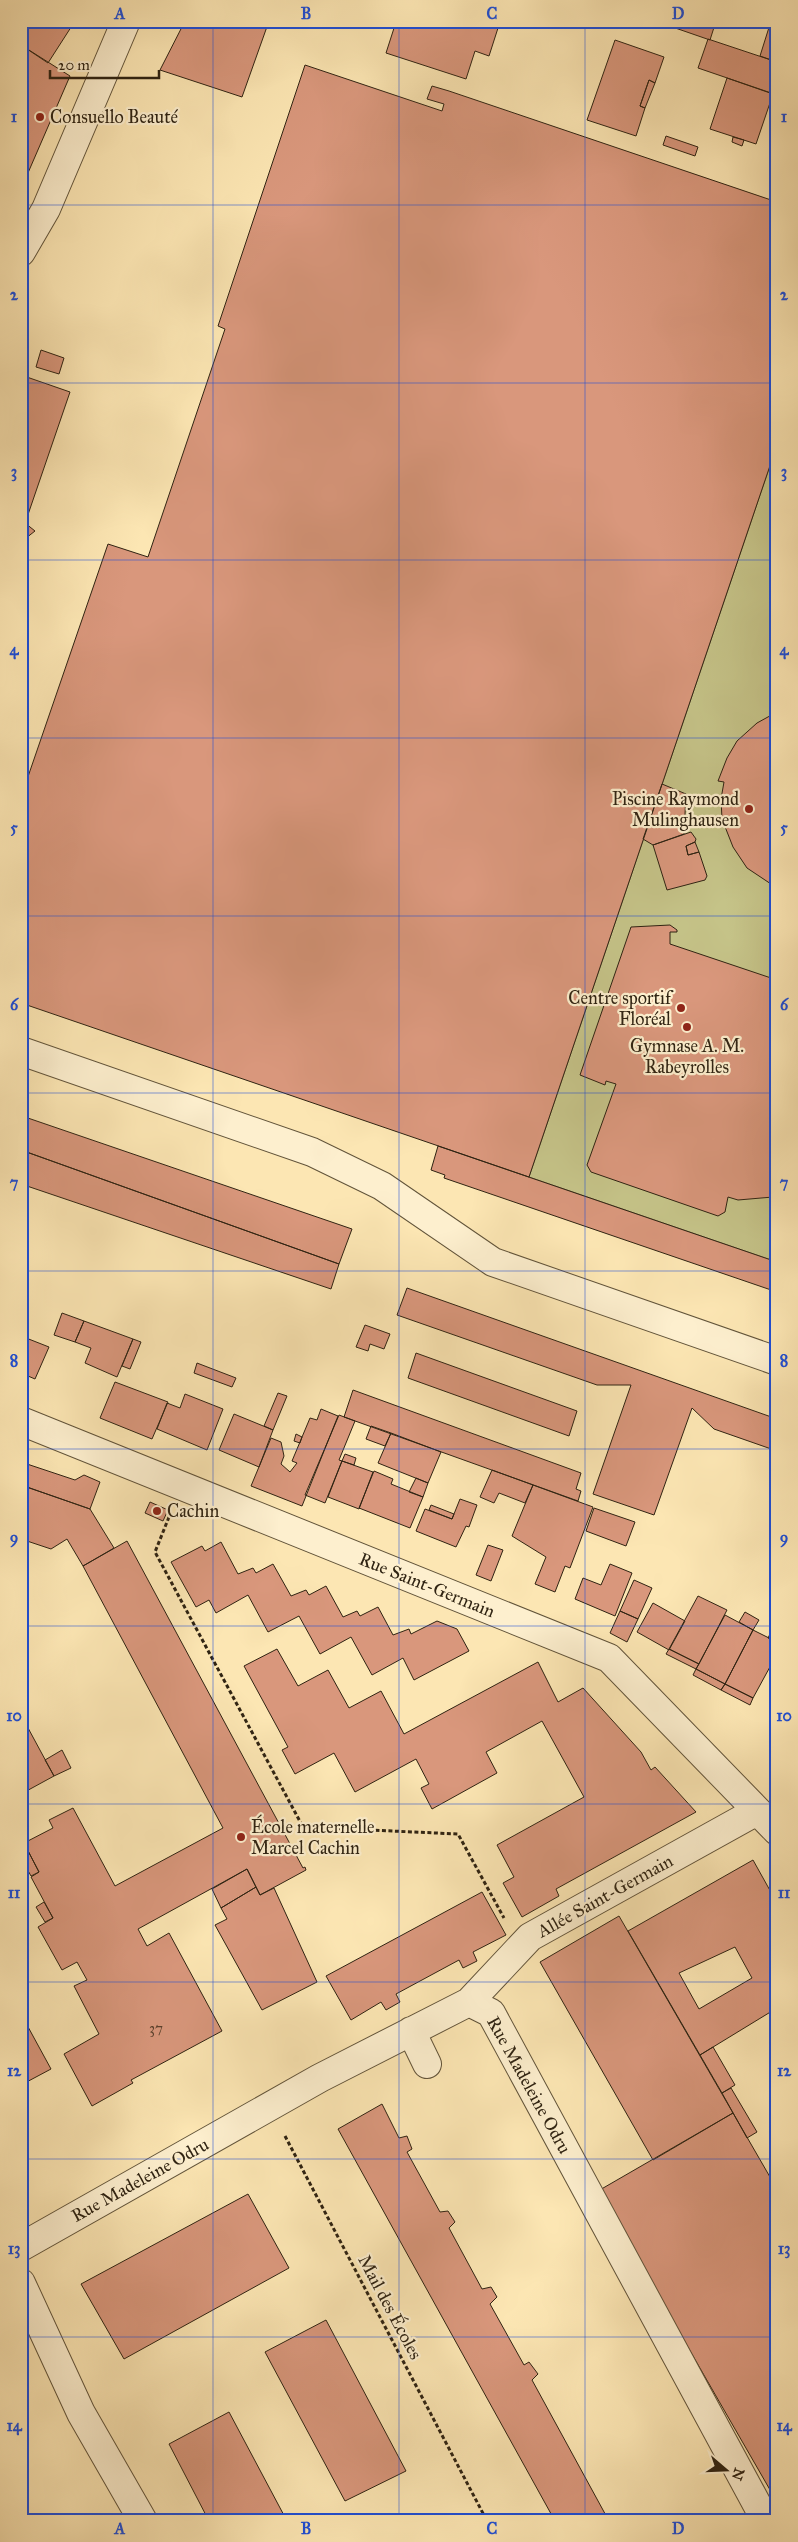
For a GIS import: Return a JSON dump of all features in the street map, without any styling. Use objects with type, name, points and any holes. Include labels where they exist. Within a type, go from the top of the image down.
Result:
[{"type":"street","points":[[21,252],[46,209],[126,21]]},
{"type":"street","points":[[21,1051],[312,1152],[382,1186],[493,1262],[777,1361]]},
{"type":"street","name":"Rue Saint-Germain","points":[[21,1422],[609,1658],[777,1831]]},
{"type":"street","name":"Allée Saint-Germain","points":[[468,2002],[530,1937],[757,1811]]},
{"type":"street","name":"Rue Madeleine Odru","points":[[21,2246],[269,2106],[468,2002],[491,2013],[766,2521]]},
{"type":"street","points":[[411,2031],[427,2064]]},
{"type":"street","points":[[21,2283],[80,2414],[143,2521]]},
{"type":"path","points":[[181,1486],[155,1552],[303,1827],[458,1834],[521,1947]]},
{"type":"path","name":"Mail des Écoles","points":[[269,2106],[487,2521]]},
{"type":"shaded area","name":"Centre sportif Floréal","points":[[777,445],[777,1262],[529,1177]]},
{"type":"building","points":[[21,21],[75,21],[48,63],[21,45]]},
{"type":"building","points":[[185,21],[269,21],[242,97],[160,70]]},
{"type":"building","points":[[385,21],[481,21],[498,28],[489,56],[475,51],[466,79],[386,53],[395,25]]},
{"type":"building","points":[[655,21],[716,21],[710,40]]},
{"type":"building","points":[[771,21],[777,21],[777,62],[760,56]]},
{"type":"building","points":[[708,39],[777,62],[777,95],[698,68]]},
{"type":"building","points":[[615,40],[664,57],[655,83],[649,80],[640,106],[645,108],[636,136],[587,120]]},
{"type":"building","points":[[21,45],[70,76],[21,189],[21,96],[25,92],[21,76]]},
{"type":"building","points":[[305,65],[442,111],[444,104],[427,99],[432,86],[777,202],[777,445],[529,1177],[21,1003],[21,797],[108,544],[148,557],[225,329],[218,326]]},
{"type":"building","points":[[727,78],[773,94],[756,144],[710,129]]},
{"type":"building","points":[[649,80],[655,83],[645,108],[640,106]]},
{"type":"building","points":[[666,136],[698,147],[695,156],[663,145]]},
{"type":"building","points":[[733,137],[744,140],[742,146],[732,142]]},
{"type":"building","points":[[41,350],[64,358],[59,374],[36,367]]},
{"type":"building","points":[[21,375],[70,392],[21,535]]},
{"type":"building","points":[[25,523],[35,531],[21,542],[21,535]]},
{"type":"building","name":"Piscine Raymond Mulinghausen","points":[[777,712],[777,888],[747,868],[733,847],[722,819],[721,799],[724,782],[718,781],[727,758],[737,741],[757,723]]},
{"type":"building","points":[[662,784],[686,794],[684,834],[653,845],[643,839]]},
{"type":"building","points":[[691,832],[696,839],[695,842],[686,846],[688,855],[699,852],[707,876],[705,880],[667,890],[653,845]]},
{"type":"building","points":[[695,842],[699,852],[688,855],[686,846]]},
{"type":"building","name":"Gymnase A. M. Rabeyrolles","points":[[670,925],[677,932],[670,932],[670,944],[777,980],[777,1161],[770,1162],[773,1197],[738,1200],[728,1197],[725,1212],[718,1216],[591,1172],[587,1165],[616,1084],[606,1081],[605,1085],[580,1075],[631,927]]},
{"type":"building","points":[[22,1116],[352,1229],[339,1264],[21,1150]]},
{"type":"building","points":[[438,1146],[777,1262],[777,1292],[444,1178],[445,1175],[431,1170]]},
{"type":"building","points":[[21,1150],[339,1264],[331,1289],[21,1184]]},
{"type":"building","points":[[407,1288],[777,1419],[777,1451],[714,1429],[692,1408],[654,1515],[593,1494],[631,1385],[597,1385],[397,1315]]},
{"type":"building","points":[[62,1313],[84,1321],[75,1342],[54,1335]]},
{"type":"building","points":[[84,1321],[133,1339],[117,1377],[85,1363],[91,1348],[75,1342]]},
{"type":"building","points":[[365,1325],[390,1334],[384,1349],[370,1344],[368,1351],[356,1347]]},
{"type":"building","points":[[21,1336],[49,1347],[35,1379],[21,1373]]},
{"type":"building","points":[[133,1339],[141,1342],[130,1369],[122,1366]]},
{"type":"building","points":[[416,1353],[577,1411],[569,1436],[408,1378]]},
{"type":"building","points":[[197,1363],[236,1378],[232,1387],[194,1373]]},
{"type":"building","points":[[115,1382],[168,1402],[152,1439],[100,1418]]},
{"type":"building","points":[[353,1390],[581,1473],[576,1489],[581,1491],[578,1501],[344,1417]]},
{"type":"building","points":[[278,1393],[287,1396],[273,1430],[264,1426]]},
{"type":"building","points":[[185,1394],[223,1409],[207,1450],[157,1429],[167,1403],[180,1408]]},
{"type":"building","points":[[321,1409],[338,1416],[302,1506],[251,1486],[271,1438],[281,1442],[284,1456],[281,1464],[290,1472],[297,1463],[292,1461],[310,1418],[317,1420]]},
{"type":"building","points":[[234,1414],[273,1430],[259,1467],[219,1450]]},
{"type":"building","points":[[339,1415],[355,1421],[339,1460],[342,1461],[325,1503],[305,1495]]},
{"type":"building","points":[[371,1426],[391,1433],[385,1446],[366,1439]]},
{"type":"building","points":[[391,1433],[441,1452],[428,1483],[378,1463]]},
{"type":"building","points":[[296,1434],[302,1437],[300,1443],[294,1441]]},
{"type":"building","points":[[345,1454],[356,1458],[354,1465],[342,1461]]},
{"type":"building","points":[[342,1461],[373,1472],[359,1509],[328,1497]]},
{"type":"building","points":[[21,1462],[75,1480],[84,1475],[100,1482],[90,1509],[21,1485]]},
{"type":"building","points":[[492,1470],[533,1485],[525,1503],[499,1493],[494,1503],[480,1497]]},
{"type":"building","points":[[374,1471],[393,1479],[391,1484],[423,1497],[410,1528],[359,1508]]},
{"type":"building","points":[[416,1478],[428,1483],[423,1497],[409,1492]]},
{"type":"building","points":[[21,1485],[90,1509],[114,1548],[83,1566],[67,1539],[51,1549],[21,1539]]},
{"type":"building","points":[[533,1485],[593,1507],[570,1568],[565,1566],[555,1592],[535,1584],[546,1557],[512,1536]]},
{"type":"building","points":[[460,1499],[477,1505],[469,1527],[466,1526],[456,1547],[416,1531],[425,1509],[452,1519]]},
{"type":"building","name":"Cachin","points":[[150,1502],[168,1510],[163,1521],[145,1513]]},
{"type":"building","points":[[431,1505],[454,1514],[452,1519],[429,1510]]},
{"type":"building","points":[[594,1508],[635,1522],[626,1546],[586,1531]]},
{"type":"building","points":[[127,1541],[303,1868],[305,1867],[306,1870],[260,1895],[247,1869],[138,1929],[147,1946],[169,1933],[222,2031],[131,2080],[133,2083],[92,2106],[64,2054],[99,2034],[74,1986],[87,1980],[77,1962],[62,1970],[38,1927],[53,1918],[31,1877],[39,1872],[24,1843],[53,1828],[49,1820],[73,1808],[115,1886],[223,1828],[83,1566]]},
{"type":"building","points":[[221,1542],[238,1574],[253,1568],[256,1573],[273,1564],[291,1596],[306,1590],[309,1595],[326,1586],[343,1617],[357,1611],[360,1616],[378,1607],[393,1635],[409,1629],[411,1634],[437,1621],[457,1629],[469,1651],[414,1680],[403,1658],[372,1675],[351,1637],[320,1654],[299,1616],[268,1632],[248,1595],[216,1613],[209,1600],[196,1607],[171,1562],[202,1546],[205,1551]]},
{"type":"building","points":[[488,1545],[503,1550],[491,1581],[476,1575]]},
{"type":"building","points":[[610,1564],[632,1573],[615,1616],[575,1599],[583,1578],[601,1585]]},
{"type":"building","points":[[634,1580],[652,1588],[638,1619],[620,1611]]},
{"type":"building","points":[[698,1596],[727,1610],[699,1664],[669,1649]]},
{"type":"building","points":[[653,1603],[685,1621],[669,1650],[637,1632]]},
{"type":"building","points":[[620,1611],[638,1619],[627,1642],[610,1633]]},
{"type":"building","points":[[745,1612],[759,1620],[753,1630],[739,1622]]},
{"type":"building","points":[[725,1615],[753,1630],[725,1684],[696,1669]]},
{"type":"building","points":[[773,1628],[777,1630],[777,1642],[768,1638]]},
{"type":"building","points":[[753,1630],[777,1642],[777,1654],[753,1698],[725,1684]]},
{"type":"building","points":[[277,1649],[298,1686],[328,1670],[349,1708],[381,1691],[404,1734],[538,1662],[558,1702],[583,1688],[641,1752],[651,1770],[655,1767],[696,1812],[556,1889],[559,1896],[522,1917],[503,1883],[514,1877],[497,1845],[584,1797],[542,1721],[486,1752],[497,1773],[432,1809],[421,1788],[429,1784],[416,1759],[355,1792],[334,1753],[295,1774],[282,1750],[288,1747],[244,1666]]},
{"type":"building","points":[[669,1649],[699,1664],[696,1669],[666,1654]]},
{"type":"building","points":[[696,1669],[725,1684],[721,1690],[693,1675]]},
{"type":"building","points":[[725,1684],[753,1698],[750,1705],[721,1690]]},
{"type":"building","points":[[21,1715],[54,1776],[21,1794]]},
{"type":"building","points":[[62,1750],[71,1768],[54,1776],[45,1760]]},
{"type":"building","points":[[27,1849],[39,1872],[31,1876],[21,1858],[21,1852]]},
{"type":"building","points":[[753,1860],[777,1903],[777,2008],[700,2055],[628,1931]],"holes":[[[735,1947],[752,1978],[699,2009],[679,1973]]]},
{"type":"building","points":[[247,1869],[256,1887],[221,1908],[212,1889]]},
{"type":"building","points":[[256,1887],[260,1895],[274,1888],[317,1982],[262,2010],[215,1925],[227,1919],[221,1908]]},
{"type":"building","points":[[482,1892],[506,1935],[473,1952],[477,1961],[463,1968],[459,1960],[396,1994],[400,2002],[386,2010],[381,2002],[351,2020],[326,1976]]},
{"type":"building","points":[[44,1902],[53,1918],[45,1922],[36,1907]]},
{"type":"building","points":[[619,1916],[733,2113],[653,2160],[540,1962]]},
{"type":"building","points":[[21,2014],[51,2069],[21,2085]]},
{"type":"building","points":[[713,2047],[735,2085],[722,2093],[700,2055]]},
{"type":"building","points":[[731,2088],[757,2132],[747,2138],[722,2093]]},
{"type":"building","points":[[777,2095],[777,2112],[770,2100]]},
{"type":"building","points":[[382,2104],[399,2138],[407,2136],[412,2149],[407,2152],[440,2212],[448,2211],[455,2222],[449,2228],[482,2289],[491,2287],[497,2297],[490,2304],[524,2365],[529,2362],[538,2374],[532,2380],[609,2521],[555,2521],[338,2129]]},
{"type":"building","points":[[733,2113],[770,2177],[777,2174],[777,2502],[598,2191]]},
{"type":"building","points":[[248,2194],[289,2268],[124,2359],[81,2284]]},
{"type":"building","points":[[326,2320],[406,2471],[345,2501],[265,2352]]},
{"type":"building","points":[[229,2412],[287,2521],[209,2521],[169,2444]]},
{"type":"place","name":"Consuello Beauté","points":[[40,117]]},
{"type":"place","name":"Piscine Raymond Mulinghausen","points":[[749,809]]},
{"type":"place","name":"Centre sportif Floréal","points":[[681,1008]]},
{"type":"place","name":"Gymnase A. M. Rabeyrolles","points":[[687,1027]]},
{"type":"place","name":"Cachin","points":[[157,1511]]},
{"type":"place","name":"École maternelle Marcel Cachin","points":[[241,1837]]}]
